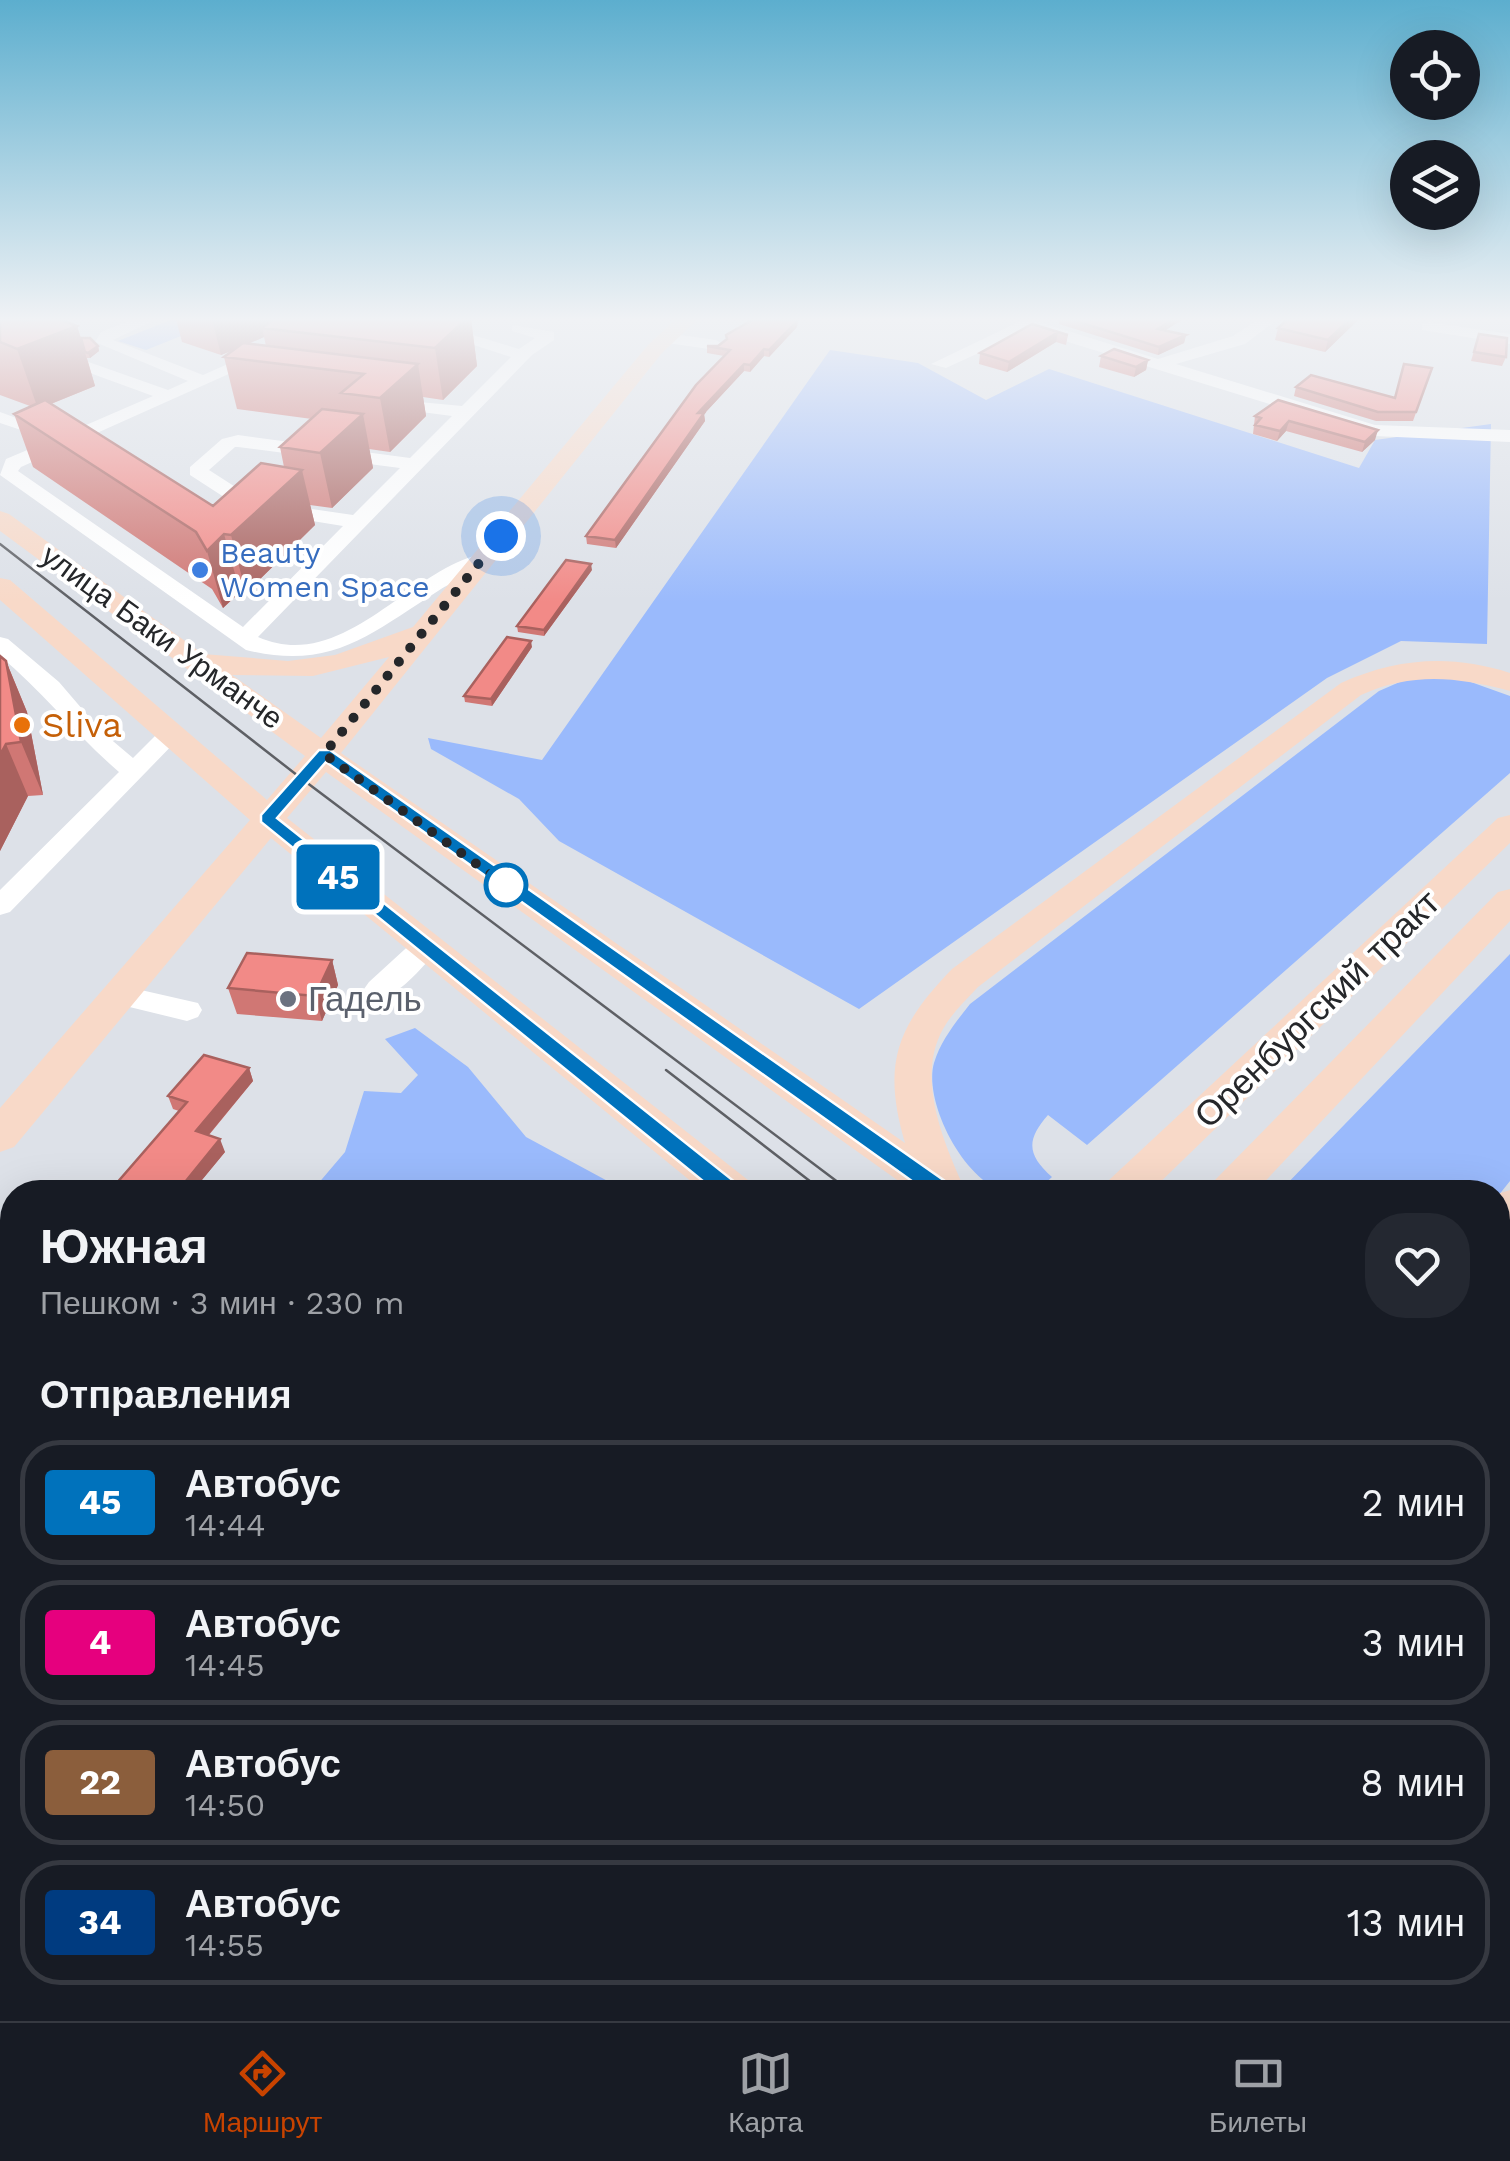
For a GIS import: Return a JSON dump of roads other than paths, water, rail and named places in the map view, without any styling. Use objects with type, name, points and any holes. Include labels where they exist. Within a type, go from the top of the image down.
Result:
[{"type":"main road","points":[[0,1136],[324,754],[603,413]]},
{"type":"main road","name":"улица Баки Урманче","points":[[5,528],[928,1180]]},
{"type":"main road","name":"улица Баки Урманче","points":[[0,586],[268,818],[717,1180]]},
{"type":"main road","points":[[194,660],[269,672],[298,672],[347,664],[424,632]]},
{"type":"main road","points":[[939,1180],[912,1093],[910,1069],[915,1040],[926,1021],[965,978],[1352,689],[1386,674],[1425,668],[1469,670],[1510,682]]},
{"type":"main road","name":"Оренбургский тракт","points":[[1137,1180],[1510,826]]},
{"type":"main road","name":"Оренбургский тракт","points":[[1242,1180],[1510,900]]},
{"type":"street","points":[[0,417],[52,435],[110,413]]},
{"type":"street","points":[[128,413],[14,463],[8,473],[260,648],[288,651],[344,640],[386,621],[446,575],[480,560]]},
{"type":"street","points":[[244,638],[465,413]]},
{"type":"street","points":[[1321,413],[1374,430],[1510,436]]},
{"type":"street","points":[[359,522],[251,506],[197,471],[228,443],[238,441],[415,464]]},
{"type":"street","points":[[0,644],[51,687],[92,736],[134,772]]},
{"type":"street","points":[[0,906],[171,734]]},
{"type":"street","points":[[379,989],[426,946]]},
{"type":"street","points":[[119,994],[187,1010]]},
{"type":"tram line","points":[[0,544],[302,779],[835,1180]]},
{"type":"tram line","points":[[666,1070],[808,1180]]},
{"type":"place","name":"Beauty Women Space","points":[[200,570]]},
{"type":"place","name":"Sliva","points":[[22,725]]},
{"type":"place","name":"Гадель","points":[[288,999]]}]
